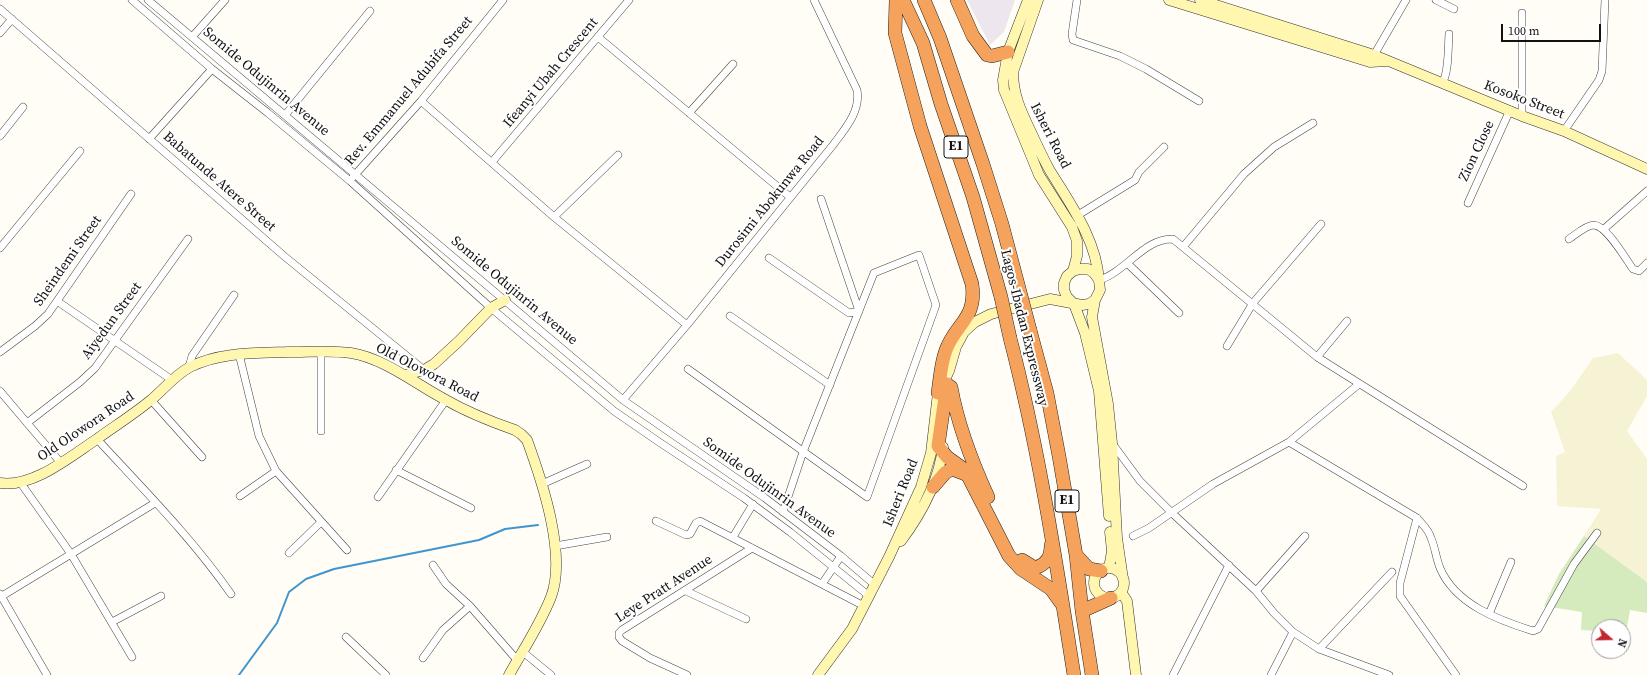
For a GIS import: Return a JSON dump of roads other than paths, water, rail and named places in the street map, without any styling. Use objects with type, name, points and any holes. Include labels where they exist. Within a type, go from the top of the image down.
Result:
[{"type":"highway","points":[[896,0],[895,32],[920,126],[972,284],[974,297],[971,311],[946,351],[938,393]]},
{"type":"highway","name":"Lagos-Ibadan Expressway","points":[[903,0],[923,43],[941,104],[981,226],[1001,297],[1026,401],[1049,524],[1074,675]]},
{"type":"highway","name":"Lagos-Ibadan Expressway","points":[[924,0],[940,38],[1002,224],[1047,393],[1060,456],[1076,555],[1082,611],[1092,675]]},
{"type":"highway","points":[[957,0],[973,36],[986,54],[992,56],[1008,52]]},
{"type":"highway","points":[[948,371],[938,446],[947,457],[965,470],[1009,556],[1021,569],[1056,594],[1064,610]]},
{"type":"highway","points":[[951,387],[955,409],[962,431],[975,468],[993,509],[1016,553],[1024,562],[1035,568],[1047,562],[1050,555],[1051,548],[1049,524]]},
{"type":"highway","points":[[933,487],[945,473],[952,469],[967,475]]},
{"type":"highway","points":[[1076,555],[1089,569],[1105,569]]},
{"type":"highway","points":[[1082,611],[1116,595]]},
{"type":"street","points":[[132,0],[212,69],[350,181],[491,308],[614,411],[753,504],[869,596]]},
{"type":"street","name":"Somide Odujinrin Avenue","points":[[148,0],[286,114],[623,400],[721,466],[841,556],[875,586]]},
{"type":"street","points":[[192,37],[225,0]]},
{"type":"street","points":[[492,0],[501,3]]},
{"type":"street","name":"Ifeanyi Ubah Crescent","points":[[492,162],[629,0]]},
{"type":"street","name":"Durosimi Abokunwa Road","points":[[623,400],[687,325],[847,126],[858,103],[857,90],[814,0]]},
{"type":"street","name":"Isheri Road","points":[[1028,0],[1008,52],[1003,80],[1004,90],[1039,175],[1072,227],[1077,241],[1077,256],[1072,271],[1050,299]]},
{"type":"street","name":"Isheri Road","points":[[818,675],[852,629],[875,586],[921,487],[931,453],[938,393],[948,371],[956,347],[964,332],[975,322],[991,314],[1050,299],[1082,305],[1089,304],[1095,300],[1100,290],[1098,268],[1091,243],[1078,215],[1048,167],[1038,147],[1018,104],[1013,84],[1013,72],[1038,0]]},
{"type":"street","points":[[1077,0],[1072,34],[1073,40],[1120,56],[1146,69],[1199,101]]},
{"type":"street","name":"Kosoko Street","points":[[1168,0],[1370,62],[1389,61]]},
{"type":"street","name":"Kosoko Street","points":[[1200,0],[1374,55],[1522,116],[1564,131],[1647,169]]},
{"type":"street","points":[[1374,55],[1406,0]]},
{"type":"street","points":[[1436,0],[1454,10]]},
{"type":"street","points":[[1564,131],[1599,80],[1602,71],[1605,0]]},
{"type":"street","name":"Rev. Emmanuel Adubifa Street","points":[[350,181],[421,102],[501,3]]},
{"type":"street","name":"Babatunde Atere Street","points":[[0,9],[284,256],[424,370]]},
{"type":"street","points":[[286,114],[370,11]]},
{"type":"street","points":[[1522,13],[1522,116]]},
{"type":"street","points":[[0,33],[12,19]]},
{"type":"street","points":[[1442,83],[1445,79],[1449,34]]},
{"type":"street","points":[[598,37],[790,197]]},
{"type":"street","points":[[689,113],[733,64]]},
{"type":"street","points":[[149,139],[212,69]]},
{"type":"street","points":[[421,102],[554,217],[687,325]]},
{"type":"street","points":[[0,136],[23,108]]},
{"type":"street","name":"Zion Close","points":[[1468,202],[1510,110]]},
{"type":"street","points":[[1183,246],[1244,174],[1274,146],[1313,123]]},
{"type":"street","points":[[1078,215],[1135,180],[1139,172],[1164,147]]},
{"type":"street","points":[[0,248],[80,151]]},
{"type":"street","points":[[554,217],[618,155]]},
{"type":"street","points":[[1604,229],[1647,191]]},
{"type":"street","name":"Sheindemi Street","points":[[0,352],[35,326],[58,302],[131,194]]},
{"type":"street","points":[[821,199],[859,311]]},
{"type":"street","points":[[1227,346],[1253,304],[1321,224]]},
{"type":"street","points":[[1569,239],[1587,227],[1594,225],[1604,229],[1632,269],[1640,271],[1647,263]]},
{"type":"street","name":"Aiyedun Street","points":[[27,423],[80,382],[95,368],[188,239]]},
{"type":"street","points":[[1072,271],[1080,269],[1088,270],[1094,273],[1099,280],[1109,277],[1127,262],[1156,242],[1173,239],[1317,357],[1523,486]]},
{"type":"street","points":[[688,369],[803,452],[867,498],[936,306],[919,255],[874,273],[803,452],[783,512]]},
{"type":"street","points":[[769,258],[849,313],[859,311]]},
{"type":"street","points":[[1127,262],[1179,313]]},
{"type":"street","points":[[1064,282],[1064,290],[1067,297],[1073,303],[1085,333],[1099,391],[1112,551],[1105,569],[1095,579],[1095,588],[1102,596],[1116,595],[1127,601],[1136,675]]},
{"type":"street","points":[[189,367],[192,356],[234,295]]},
{"type":"street","points":[[405,375],[424,370],[434,364],[491,308],[505,300]]},
{"type":"street","points":[[1095,300],[1092,317],[1108,404],[1112,443],[1117,538],[1124,586],[1116,595]]},
{"type":"street","points":[[58,302],[116,340],[172,380]]},
{"type":"street","name":"Isheri Road","points":[[889,557],[909,529],[933,487],[942,451],[954,364],[965,338],[991,314]]},
{"type":"street","points":[[730,316],[830,386]]},
{"type":"street","points":[[1317,357],[1347,321]]},
{"type":"street","points":[[321,352],[321,431]]},
{"type":"street","name":"Old Olowora Road","points":[[0,483],[20,482],[45,472],[61,463],[129,418],[189,367],[218,358],[239,354],[321,352],[353,354],[366,357],[405,375],[446,400],[521,434],[526,440],[548,502],[555,546],[555,577],[551,597],[509,675]]},
{"type":"street","points":[[239,354],[259,436],[276,471],[347,550]]},
{"type":"street","points":[[1133,536],[1149,528],[1213,484],[1289,442],[1359,384]]},
{"type":"street","points":[[0,391],[61,463]]},
{"type":"street","points":[[151,400],[202,457]]},
{"type":"street","points":[[378,497],[446,400]]},
{"type":"street","points":[[637,427],[645,415]]},
{"type":"street","points":[[97,439],[195,546],[231,594]]},
{"type":"street","points":[[1289,442],[1416,518],[1427,529],[1431,537],[1440,568],[1450,587],[1465,600],[1489,614],[1531,630],[1536,631],[1574,564],[1597,533]]},
{"type":"street","points":[[1112,443],[1136,476],[1171,512],[1256,591],[1274,613],[1293,632],[1319,649],[1389,675]]},
{"type":"street","points":[[542,484],[587,464]]},
{"type":"street","points":[[396,470],[471,508]]},
{"type":"street","points":[[240,496],[276,471]]},
{"type":"street","points":[[20,482],[71,554],[132,657]]},
{"type":"street","points":[[47,675],[1,595],[155,503]]},
{"type":"street","points":[[733,537],[753,504]]},
{"type":"street","points":[[1416,518],[1400,583],[1400,596],[1456,675]]},
{"type":"street","points":[[656,521],[686,535],[690,534],[696,523],[700,521],[864,606]]},
{"type":"street","points":[[289,553],[321,522]]},
{"type":"street","points":[[1256,591],[1305,536]]},
{"type":"street","points":[[555,546],[608,537]]},
{"type":"street","name":"Leye Pratt Avenue","points":[[687,675],[650,658],[622,642],[619,637],[619,633],[752,548]]},
{"type":"street","points":[[822,584],[841,556]]},
{"type":"street","points":[[1489,614],[1511,562]]},
{"type":"street","points":[[433,565],[446,584],[520,656],[551,675]]},
{"type":"street","points":[[1173,675],[1229,565]]},
{"type":"street","points":[[1105,569],[1118,572],[1123,580]]},
{"type":"street","points":[[1319,649],[1392,572]]},
{"type":"street","points":[[686,591],[746,619]]},
{"type":"street","points":[[112,622],[161,596]]},
{"type":"street","points":[[423,658],[443,630],[470,606]]},
{"type":"street","points":[[1271,675],[1293,632]]},
{"type":"street","points":[[346,637],[386,675]]},
{"type":"waterway","points":[[239,675],[277,623],[289,592],[306,579],[334,569],[479,540],[505,529],[538,525]]}]
